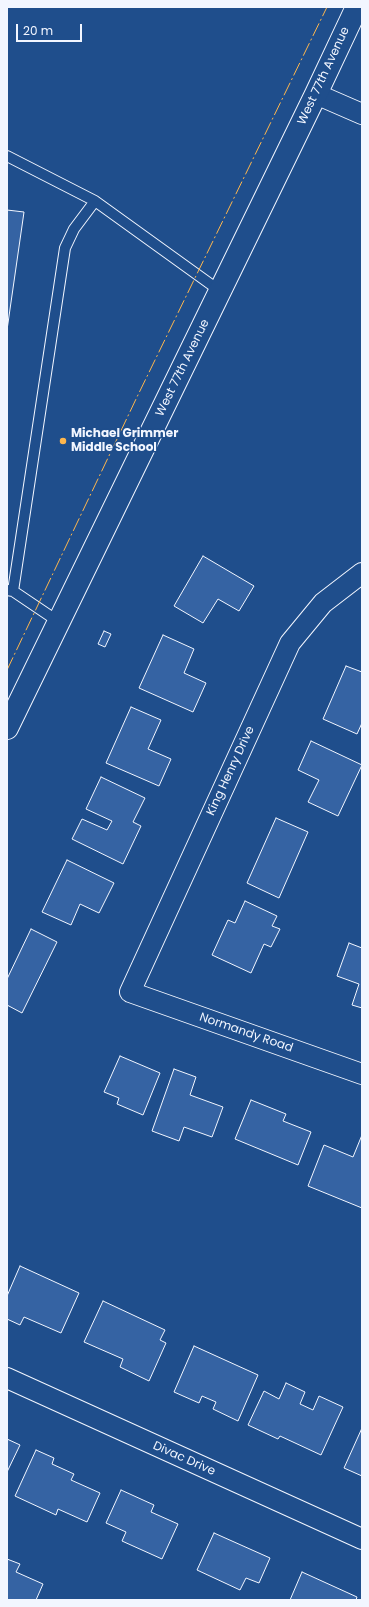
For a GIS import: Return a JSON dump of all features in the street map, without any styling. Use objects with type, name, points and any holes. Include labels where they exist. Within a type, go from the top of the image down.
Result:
[{"type":"street","name":"West 77th Avenue","points":[[7,728],[357,7]]},
{"type":"street","points":[[316,94],[362,114]]},
{"type":"street","name":"King Henry Drive","points":[[130,992],[290,643],[323,603],[362,573]]},
{"type":"street","name":"Normandy Road","points":[[130,992],[362,1074]]},
{"type":"street","name":"Divac Drive","points":[[7,1378],[362,1539]]},
{"type":"lane","points":[[7,156],[95,201],[220,291]]},
{"type":"lane","points":[[59,622],[10,590],[65,248],[74,229],[95,201]]},
{"type":"building","points":[[7,210],[24,212],[7,330]]},
{"type":"building","points":[[203,556],[254,586],[239,611],[218,599],[203,623],[174,606]]},
{"type":"building","points":[[104,631],[111,634],[105,647],[98,644]]},
{"type":"building","points":[[163,635],[194,649],[184,673],[206,683],[193,712],[139,688]]},
{"type":"building","points":[[346,666],[362,672],[362,723],[357,734],[323,719]]},
{"type":"building","points":[[131,707],[161,720],[148,749],[171,759],[159,786],[106,763]]},
{"type":"building","points":[[311,741],[362,765],[338,816],[308,802],[319,780],[298,770]]},
{"type":"building","points":[[101,777],[145,798],[133,822],[141,826],[123,864],[72,839],[82,819],[107,830],[112,821],[86,809]]},
{"type":"building","points":[[276,818],[308,832],[279,898],[247,883]]},
{"type":"building","points":[[67,860],[114,883],[99,913],[80,904],[71,925],[42,912]]},
{"type":"building","points":[[245,901],[277,916],[272,926],[280,929],[271,947],[264,944],[251,973],[212,955],[228,920],[235,923]]},
{"type":"building","points":[[31,929],[57,942],[22,1013],[7,1005],[7,979]]},
{"type":"building","points":[[349,943],[362,948],[362,1008],[352,1005],[359,984],[337,976]]},
{"type":"building","points":[[120,1056],[160,1073],[143,1115],[117,1104],[119,1098],[104,1092]]},
{"type":"building","points":[[174,1069],[196,1077],[190,1095],[223,1107],[212,1137],[184,1127],[179,1141],[152,1131]]},
{"type":"building","points":[[251,1100],[286,1114],[283,1121],[311,1132],[298,1165],[235,1139]]},
{"type":"building","points":[[362,1135],[362,1208],[308,1186],[324,1145],[353,1157]]},
{"type":"building","points":[[20,1266],[79,1293],[61,1333],[24,1317],[20,1325],[7,1319],[7,1296]]},
{"type":"building","points":[[103,1301],[165,1330],[160,1340],[166,1343],[149,1381],[120,1367],[123,1359],[84,1342]]},
{"type":"building","points":[[194,1346],[258,1375],[238,1421],[213,1409],[216,1402],[202,1396],[199,1403],[174,1392]]},
{"type":"building","points":[[286,1383],[305,1392],[300,1404],[313,1410],[319,1396],[343,1407],[321,1455],[280,1436],[278,1439],[248,1425],[264,1391],[279,1399]]},
{"type":"building","points":[[362,1428],[362,1476],[344,1468]]},
{"type":"building","points":[[7,1439],[20,1445],[7,1472]]},
{"type":"building","points":[[36,1450],[54,1458],[52,1464],[74,1474],[71,1480],[100,1493],[87,1522],[58,1509],[56,1515],[15,1496]]},
{"type":"building","points":[[121,1490],[154,1505],[151,1512],[178,1524],[162,1559],[122,1541],[126,1532],[106,1523]]},
{"type":"building","points":[[214,1533],[270,1558],[259,1583],[246,1578],[240,1590],[197,1570]]},
{"type":"building","points":[[7,1559],[20,1564],[16,1572],[43,1584],[36,1600],[7,1600]]},
{"type":"building","points":[[302,1572],[357,1597],[356,1600],[290,1600]]},
{"type":"power","points":[[7,670],[137,397],[327,7]]},
{"type":"place","name":"Michael Grimmer Middle School","points":[[63,441]]}]
